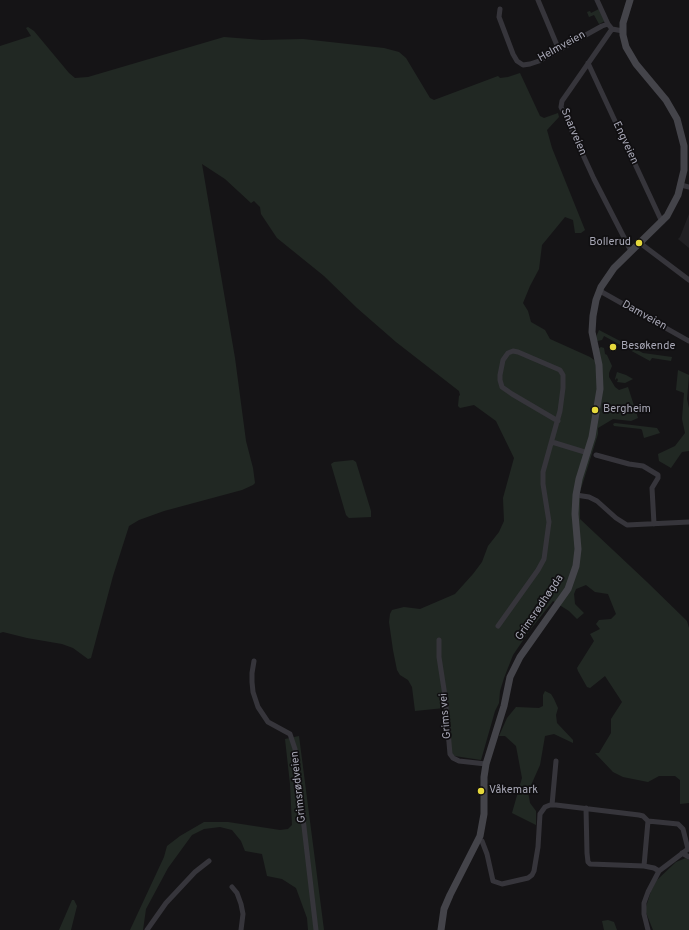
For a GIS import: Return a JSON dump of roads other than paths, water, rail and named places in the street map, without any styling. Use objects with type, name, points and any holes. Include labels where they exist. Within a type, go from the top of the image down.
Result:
[{"type":"main road","name":"Grimsrødhøgda","points":[[441,930],[444,909],[478,840],[484,814],[484,777],[486,764],[504,706],[510,677],[515,665],[572,581],[576,566],[578,549],[575,514],[576,496],[579,479],[592,438],[600,389],[600,371],[592,332],[592,324],[600,291],[614,268],[662,222],[673,206],[681,185],[685,162],[684,146],[677,119],[663,96],[630,56],[626,47],[623,30],[625,16],[630,0]]},
{"type":"street","points":[[538,0],[559,50]]},
{"type":"street","points":[[597,0],[608,24],[612,29],[623,30]]},
{"type":"street","name":"Helmveien","points":[[500,9],[499,17],[513,54],[519,63],[524,65],[534,63],[596,28],[608,24]]},
{"type":"street","name":"Snarveien","points":[[612,29],[562,101],[561,109],[594,179],[631,251]]},
{"type":"street","name":"Engveien","points":[[588,63],[662,222]]},
{"type":"street","points":[[681,185],[689,187]]},
{"type":"street","points":[[640,243],[689,280]]},
{"type":"street","name":"Damveien","points":[[600,291],[689,341]]},
{"type":"street","points":[[498,626],[538,570],[544,559],[549,522],[543,475],[545,462],[558,421],[564,379],[562,373],[557,369],[518,352],[512,351],[508,353],[503,360],[500,375],[502,387],[558,421]]},
{"type":"street","points":[[552,442],[588,453]]},
{"type":"street","points":[[596,455],[629,464],[643,466],[658,475],[658,478],[652,488],[654,524]]},
{"type":"street","points":[[576,496],[589,497],[597,501],[616,518],[627,524],[689,522]]},
{"type":"street","name":"Grims vei","points":[[439,640],[439,657],[445,696],[450,754],[453,758],[459,761],[486,764]]},
{"type":"street","name":"Grimsrødveien","points":[[254,661],[252,682],[253,692],[258,707],[268,722],[290,734],[294,744],[316,930]]},
{"type":"street","points":[[552,805],[556,761]]},
{"type":"street","points":[[478,840],[482,841],[487,854],[492,879],[495,883],[502,884],[528,878],[534,871],[538,847],[540,814],[545,807],[552,805],[639,815],[643,816],[648,821],[668,822],[680,825],[683,829],[688,849],[659,871],[648,892],[644,903],[644,914],[648,930]]},
{"type":"street","points":[[586,808],[587,853],[589,863],[644,866],[654,868],[659,871]]},
{"type":"street","points":[[644,866],[648,821]]},
{"type":"street","points":[[682,853],[689,857]]},
{"type":"street","points":[[147,930],[166,903],[195,872],[209,862]]},
{"type":"street","points":[[232,887],[237,893],[241,904],[241,930]]},
{"type":"place","name":"Bollerud","points":[[639,243]]},
{"type":"place","name":"Besøkende","points":[[613,347]]},
{"type":"place","name":"Bergheim","points":[[595,410]]},
{"type":"place","name":"Våkemark","points":[[481,791]]}]
